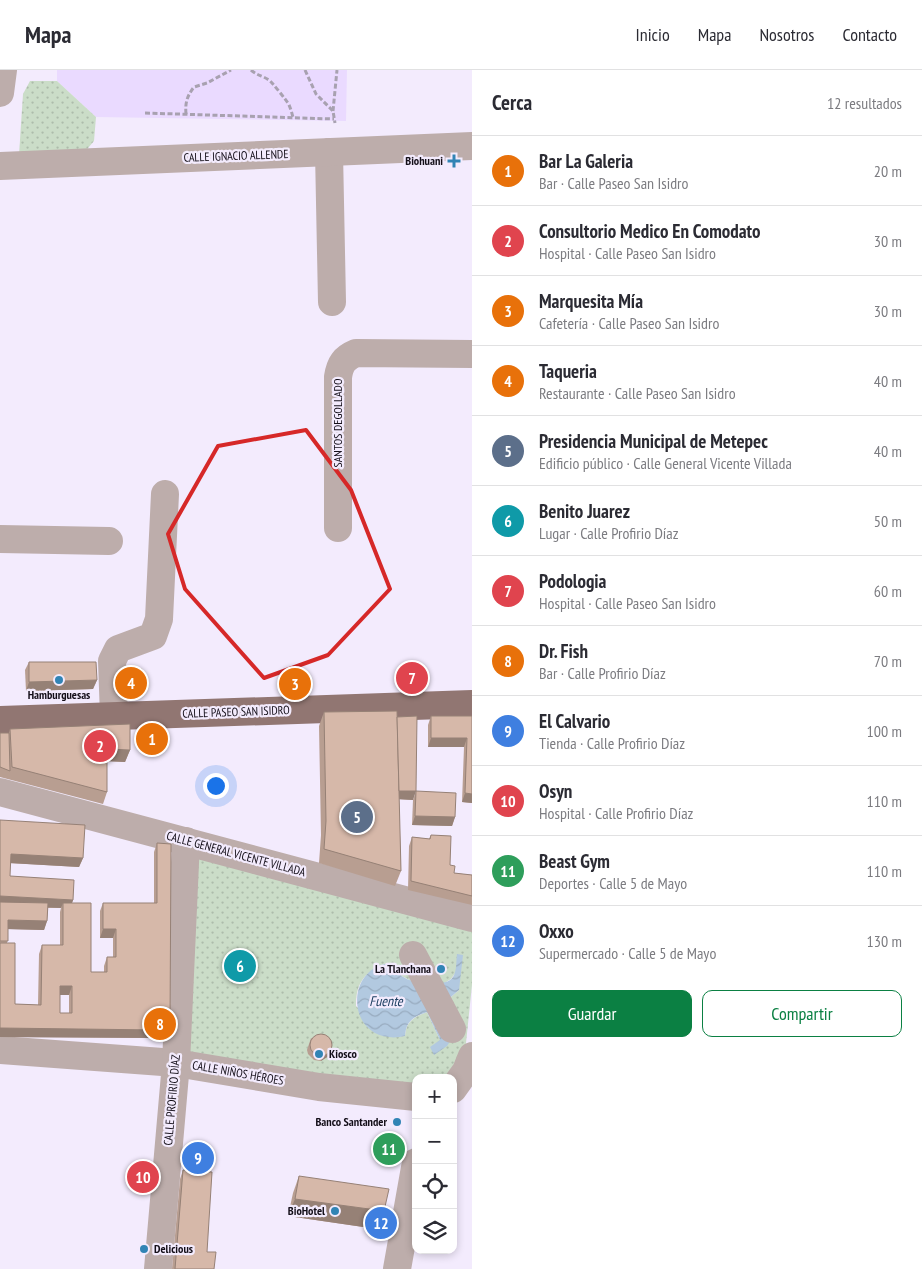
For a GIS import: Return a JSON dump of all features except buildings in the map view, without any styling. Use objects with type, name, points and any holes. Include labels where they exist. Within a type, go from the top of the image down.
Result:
[{"type":"main road","name":"CALLE PASEO SAN ISIDRO","points":[[0,720],[472,704]]},
{"type":"street","points":[[0,93],[2,70]]},
{"type":"street","name":"CALLE IGNACIO ALLENDE","points":[[0,166],[472,146]]},
{"type":"street","points":[[329,152],[332,302]]},
{"type":"street","name":"SANTOS DEGOLLADO","points":[[338,528],[338,377],[340,367],[347,357],[356,353],[472,354]]},
{"type":"street","points":[[114,716],[112,661],[118,649],[153,636],[158,619],[165,494]]},
{"type":"street","points":[[0,539],[109,541]]},
{"type":"street","name":"CALLE GENERAL VICENTE VILLADA","points":[[0,792],[472,918]]},
{"type":"street","name":"CALLE PROFIRIO DÍAZ","points":[[158,1269],[176,1063],[186,841]]},
{"type":"street","points":[[413,955],[452,1029]]},
{"type":"street","name":"CALLE NIÑOS HÉROES","points":[[0,1050],[176,1063],[319,1087],[412,1098]]},
{"type":"street","points":[[457,1083],[466,1071],[472,1056]]},
{"type":"street","points":[[397,1269],[416,1164]]},
{"type":"path","points":[[186,114],[185,104],[188,95],[194,87],[207,84],[231,70]]},
{"type":"path","points":[[251,70],[257,76],[269,80],[273,84],[289,104],[293,117]]},
{"type":"path","points":[[305,70],[316,94],[333,111]]},
{"type":"path","points":[[335,124],[333,111],[337,70]]},
{"type":"path","points":[[145,113],[334,119]]},
{"type":"highlighted area","points":[[306,430],[351,490],[390,589],[328,655],[264,678],[185,589],[168,534],[218,446]]},
{"type":"shaded area","points":[[57,70],[347,70],[346,121],[96,117],[57,81]]},
{"type":"green space","points":[[30,81],[57,81],[96,117],[94,141],[83,154],[19,155],[23,94]]},
{"type":"green space","points":[[189,846],[472,912],[472,985],[465,1057],[451,1074],[412,1074],[412,1092],[181,1055]],"holes":[[[391,963],[400,975],[411,981],[443,984],[451,979],[456,972],[459,990],[438,1008],[447,1046],[440,1040],[427,1012],[409,1023],[405,1036],[389,1037],[356,1006],[360,984],[363,978],[373,970]]]},
{"type":"water","name":"Fuente","points":[[457,954],[463,955],[459,990],[438,1008],[451,1040],[447,1046],[434,1055],[430,1047],[440,1040],[427,1012],[411,1020],[405,1036],[391,1037],[375,1033],[365,1024],[359,1012],[357,999],[360,986],[366,975],[377,967],[392,963],[399,973],[410,980],[430,984],[444,983],[454,975]]},
{"type":"place","name":"Biohuani","points":[[454,161]]},
{"type":"place","name":"Podologia","points":[[412,678]]},
{"type":"place","name":"Hamburguesas","points":[[59,680]]},
{"type":"place","name":"Taqueria","points":[[131,683]]},
{"type":"place","name":"Marquesita Mía","points":[[295,684]]},
{"type":"place","name":"Bar La Galeria","points":[[152,739]]},
{"type":"place","name":"Consultorio Medico En Comodato","points":[[100,746]]},
{"type":"place","name":"Presidencia Municipal de Metepec","points":[[357,817]]},
{"type":"place","name":"Benito Juarez","points":[[240,966]]},
{"type":"place","name":"La Tlanchana","points":[[441,969]]},
{"type":"place","name":"Dr. Fish","points":[[160,1024]]},
{"type":"place","name":"Kiosco","points":[[319,1054]]},
{"type":"place","name":"Banco Santander","points":[[397,1122]]},
{"type":"place","name":"Beast Gym","points":[[389,1149]]},
{"type":"place","name":"El Calvario","points":[[198,1158]]},
{"type":"place","name":"Osyn","points":[[143,1177]]},
{"type":"place","name":"BioHotel","points":[[335,1211]]},
{"type":"place","name":"Oxxo","points":[[381,1223]]},
{"type":"place","name":"Delicious","points":[[144,1249]]}]
